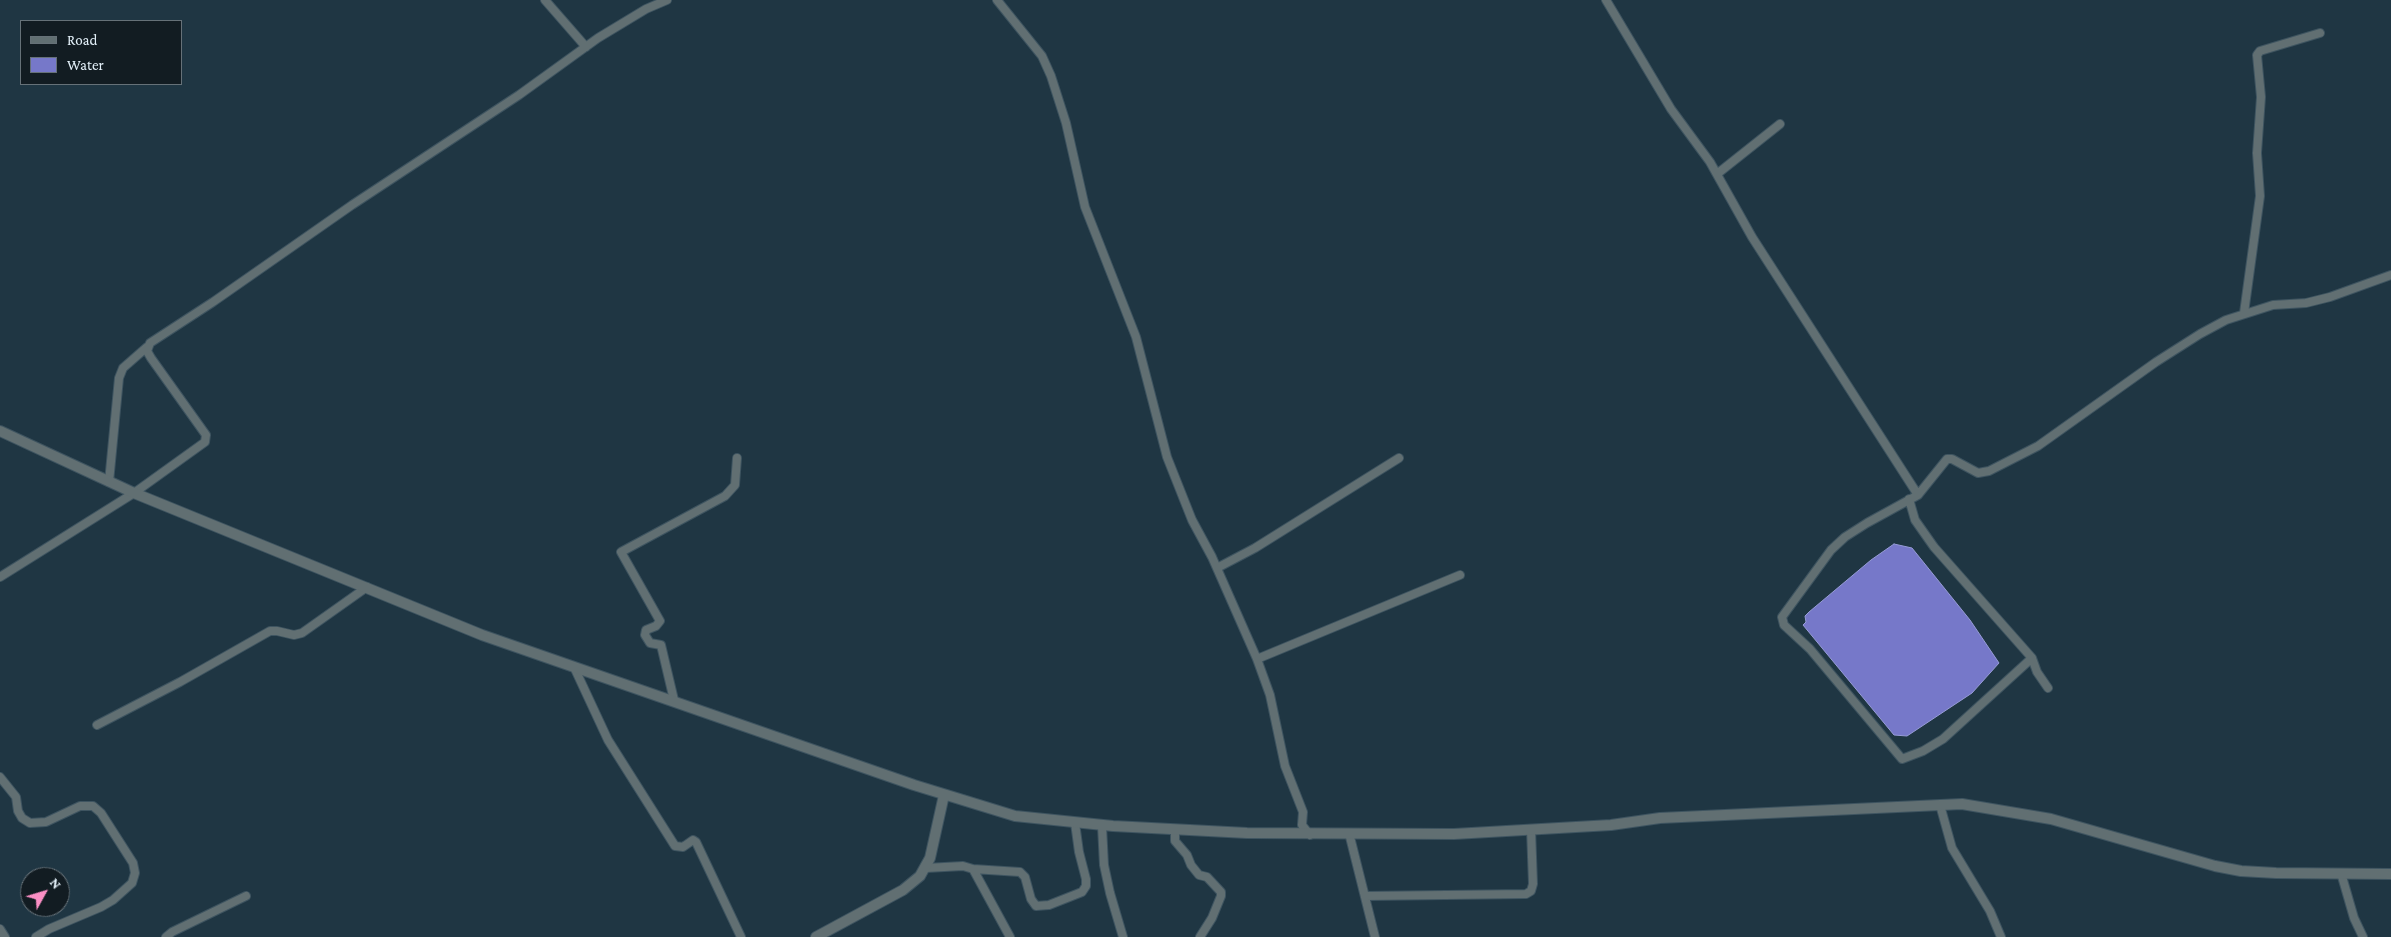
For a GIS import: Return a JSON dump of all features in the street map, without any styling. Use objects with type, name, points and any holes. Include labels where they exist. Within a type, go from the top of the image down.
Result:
[{"type":"street","points":[[545,0],[586,47]]},
{"type":"street","points":[[109,482],[119,378],[123,368],[148,347],[352,205],[519,95],[586,47],[646,9],[667,0]]},
{"type":"street","points":[[997,0],[1028,38],[1048,70],[1061,105],[1085,207],[1136,338],[1167,456],[1192,520],[1217,568],[1257,659],[1270,695],[1285,766],[1303,812],[1302,825],[1310,834]]},
{"type":"street","points":[[1606,0],[1671,109],[1717,174],[1752,237],[1918,495]]},
{"type":"street","points":[[2244,313],[2260,196],[2257,153],[2261,96],[2257,55],[2260,51],[2320,33]]},
{"type":"street","points":[[1717,174],[1780,124]]},
{"type":"street","points":[[2032,658],[1943,739],[1923,751],[1902,759],[1810,649],[1784,625],[1782,617],[1831,550],[1845,537],[1867,522],[1918,495],[1948,459],[1952,459],[1978,473],[1989,471],[2051,437],[2200,334],[2244,313],[2273,305],[2306,302],[2330,297],[2391,274]]},
{"type":"street","points":[[0,577],[134,493],[202,446],[207,439],[192,414],[151,358],[148,347]]},
{"type":"street","points":[[0,431],[134,493],[482,635],[944,794],[1015,816],[1102,826],[1175,830],[1310,834],[1349,832],[1454,834],[1611,825],[1670,818],[1846,811],[1940,804],[1980,806],[2051,819],[2215,866],[2241,871],[2276,874],[2391,874]]},
{"type":"street","points":[[674,700],[661,645],[650,642],[645,635],[646,630],[659,623],[658,617],[621,552],[726,496],[736,485],[737,458]]},
{"type":"street","points":[[1217,568],[1256,548],[1398,458]]},
{"type":"street","points":[[1909,499],[1915,520],[1934,547],[2032,658],[2037,672],[2048,688]]},
{"type":"street","points":[[1257,659],[1460,575]]},
{"type":"street","points":[[97,725],[180,682],[270,631],[294,635],[302,633],[367,587]]},
{"type":"street","points":[[574,667],[608,740],[675,846],[683,847],[693,840],[696,842],[741,937]]},
{"type":"street","points":[[0,777],[16,797],[18,811],[22,818],[30,823],[46,822],[80,806],[93,806],[101,813],[133,863],[136,872],[132,883],[113,900],[49,929],[36,937]]},
{"type":"street","points":[[816,937],[904,890],[926,868],[944,794]]},
{"type":"street","points":[[1940,804],[1952,848],[1990,911],[2001,937]]},
{"type":"street","points":[[926,868],[962,866],[974,869],[1020,872],[1024,877],[1031,899],[1036,906],[1049,905],[1082,892],[1086,886],[1075,823]]},
{"type":"street","points":[[1102,826],[1104,864],[1110,894],[1123,937]]},
{"type":"street","points":[[1365,896],[1445,897],[1526,894],[1531,891],[1533,884],[1531,829]]},
{"type":"street","points":[[1175,830],[1176,841],[1187,855],[1191,865],[1199,875],[1207,877],[1220,892],[1221,896],[1212,918],[1200,937]]},
{"type":"street","points":[[1349,832],[1375,937]]},
{"type":"street","points":[[974,869],[1010,937]]},
{"type":"street","points":[[2341,873],[2354,918],[2363,937]]},
{"type":"street","points":[[166,937],[172,932],[246,896]]},
{"type":"street","points":[[0,930],[5,937]]},
{"type":"water","points":[[1894,544],[1912,548],[1970,620],[1999,663],[1972,693],[1907,736],[1894,735],[1803,625],[1806,622],[1805,616],[1809,612],[1871,560]]}]
